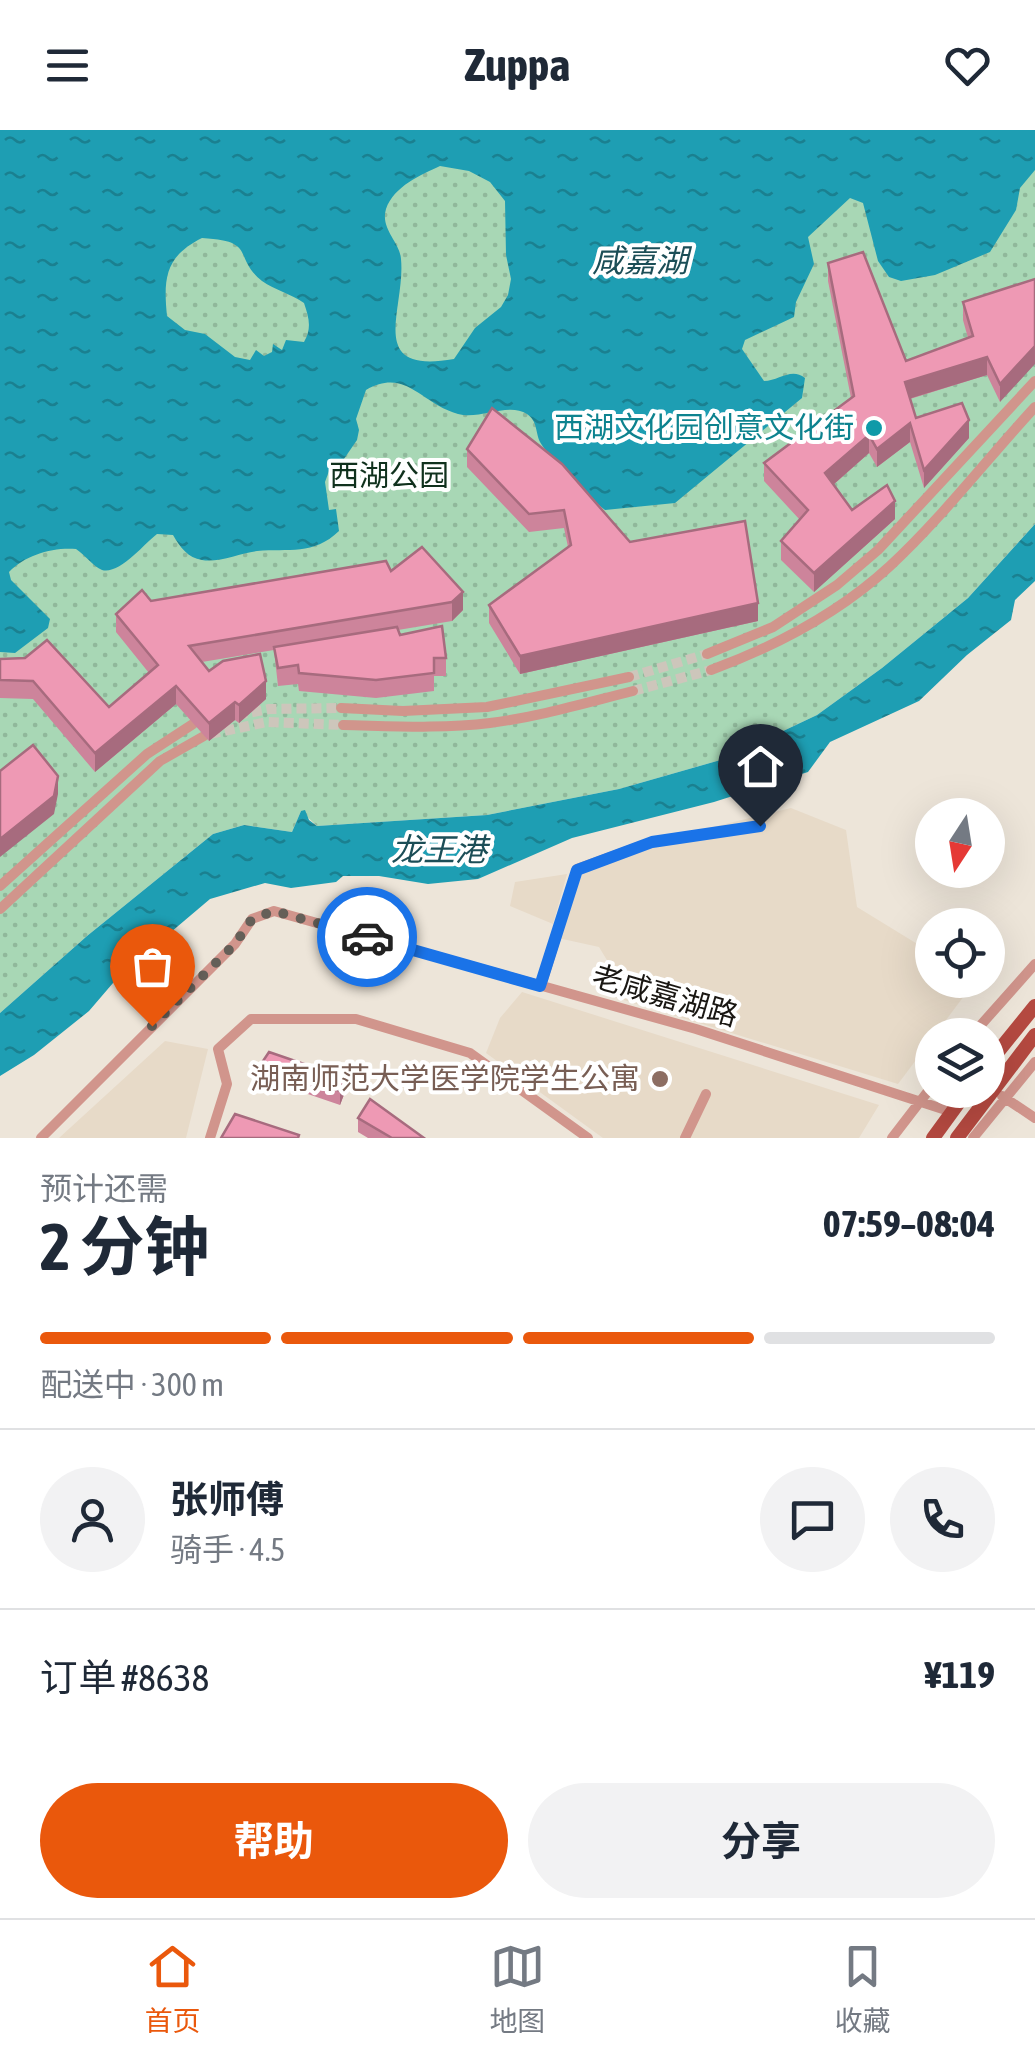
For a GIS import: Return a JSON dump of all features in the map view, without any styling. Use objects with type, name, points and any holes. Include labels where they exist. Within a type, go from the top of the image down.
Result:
[{"type":"main road","points":[[1005,1043],[1035,1006]]},
{"type":"main road","points":[[1005,1083],[1035,1035]]},
{"type":"main road","points":[[933,1138],[955,1108]]},
{"type":"main road","points":[[958,1138],[985,1108]]},
{"type":"street","points":[[706,654],[773,627],[837,585],[878,550],[1035,381]]},
{"type":"street","points":[[711,670],[810,626],[890,566],[1035,407]]},
{"type":"street","points":[[341,708],[403,711],[486,707],[630,677]]},
{"type":"street","points":[[343,725],[487,724],[633,691]]},
{"type":"street","points":[[0,886],[148,754],[193,724]]},
{"type":"street","points":[[0,909],[160,762],[204,736]]},
{"type":"street","points":[[540,986],[577,870],[652,842],[760,826]]},
{"type":"street","name":"老咸嘉湖路","points":[[41,1138],[235,944],[252,919],[274,911],[696,1029],[952,1112]]},
{"type":"street","points":[[987,1018],[1035,964]]},
{"type":"street","points":[[210,1138],[227,1084],[218,1048],[251,1018],[356,1019],[470,1053],[588,1138]]},
{"type":"street","points":[[1005,1088],[1035,1062]]},
{"type":"street","points":[[685,1138],[706,1094]]},
{"type":"street","points":[[1005,1099],[1035,1118]]},
{"type":"street","points":[[892,1138],[915,1108]]},
{"type":"street","points":[[973,1138],[990,1108]]},
{"type":"shaded area","points":[[791,808],[846,830],[857,907],[915,943],[915,998],[962,998],[948,1018],[915,1018],[915,1061],[898,1084],[614,997],[616,975],[599,947],[558,938],[584,869],[644,844]]},
{"type":"shaded area","points":[[567,874],[553,924],[510,906],[515,882]]},
{"type":"shaded area","name":"湖南师范大学医学院学生公寓","points":[[522,992],[879,1105],[859,1138],[603,1138],[486,1053],[500,1018]]},
{"type":"shaded area","points":[[165,1041],[208,1049],[186,1138],[59,1138]]},
{"type":"green space","name":"西湖公园","points":[[0,130],[1035,130],[1035,524],[968,598],[882,668],[817,715],[724,759],[619,789],[487,815],[317,826],[301,811],[292,832],[244,825],[213,834],[0,1013]]},
{"type":"water","name":"咸嘉湖","points":[[0,130],[1035,130],[1035,170],[1020,188],[1016,210],[990,252],[935,275],[901,281],[889,277],[878,261],[863,203],[850,198],[808,237],[814,264],[796,302],[794,317],[745,340],[742,349],[764,381],[790,374],[805,378],[802,398],[675,503],[605,510],[544,449],[535,423],[527,414],[511,410],[458,414],[403,385],[380,384],[366,390],[356,419],[357,440],[335,472],[329,471],[325,482],[329,510],[336,509],[339,531],[329,539],[310,548],[257,551],[209,561],[189,554],[173,535],[157,534],[109,570],[102,570],[76,549],[40,553],[9,572],[11,580],[50,619],[48,628],[15,653],[0,652]],"holes":[[[440,166],[469,171],[490,182],[505,201],[506,255],[511,279],[501,307],[475,328],[454,359],[426,361],[408,357],[399,348],[396,317],[401,259],[385,216],[390,201],[402,188]],[[202,238],[238,247],[262,281],[304,303],[309,323],[304,342],[286,340],[282,350],[273,344],[272,352],[264,356],[256,350],[250,360],[235,357],[205,334],[185,330],[167,316],[167,279],[174,260]]]},
{"type":"water","name":"龙王港","points":[[1035,524],[1035,581],[1015,600],[1011,620],[919,701],[830,742],[808,772],[714,802],[572,838],[478,879],[428,884],[379,876],[343,876],[336,882],[291,888],[265,883],[210,899],[119,976],[89,1011],[34,1055],[0,1076],[0,1013],[213,834],[244,825],[292,832],[305,810],[317,826],[487,815],[619,789],[724,759],[817,715],[882,668],[968,598]]},
{"type":"building","name":"西湖文化园创意文化街","points":[[863,252],[906,361],[973,336],[963,302],[1035,279],[1035,346],[1000,384],[987,357],[905,382],[916,418],[962,403],[969,420],[924,470],[910,423],[877,449],[869,435],[825,473],[852,510],[887,485],[895,501],[814,573],[781,541],[808,510],[764,463],[854,396],[828,263]]},
{"type":"building","points":[[492,408],[562,464],[630,542],[745,521],[758,603],[520,656],[489,605],[571,545],[564,510],[529,514],[467,449]]},
{"type":"building","points":[[422,547],[463,592],[452,602],[189,646],[209,671],[223,661],[260,654],[266,681],[239,705],[235,702],[209,723],[176,686],[95,753],[33,681],[0,680],[0,659],[25,658],[47,640],[109,707],[158,665],[116,614],[142,590],[151,601],[386,561],[391,571]]},
{"type":"building","points":[[442,626],[446,658],[434,658],[434,673],[376,680],[299,673],[298,665],[278,668],[274,647],[397,627],[400,635]]},
{"type":"building","points":[[33,745],[58,776],[54,796],[0,839],[0,771]]},
{"type":"building","points":[[269,1052],[345,1078],[340,1091],[261,1064]]},
{"type":"building","points":[[370,1099],[424,1138],[392,1138],[358,1118]]},
{"type":"building","points":[[235,1114],[299,1135],[298,1138],[221,1138]]},
{"type":"tunnel","points":[[629,677],[707,654]]},
{"type":"tunnel","points":[[633,691],[711,670]]},
{"type":"tunnel","points":[[237,715],[269,709],[341,708]]},
{"type":"tunnel","points":[[210,734],[267,722],[343,725]]},
{"type":"way so far","points":[[152,1026],[235,944],[252,919],[274,911],[367,937]]},
{"type":"place","name":"西湖文化园创意文化街","points":[[874,428]]},
{"type":"place","name":"湖南师范大学医学院学生公寓","points":[[660,1079]]},
{"type":"route","points":[[367,937],[540,986],[577,870],[652,842],[760,826]]}]
